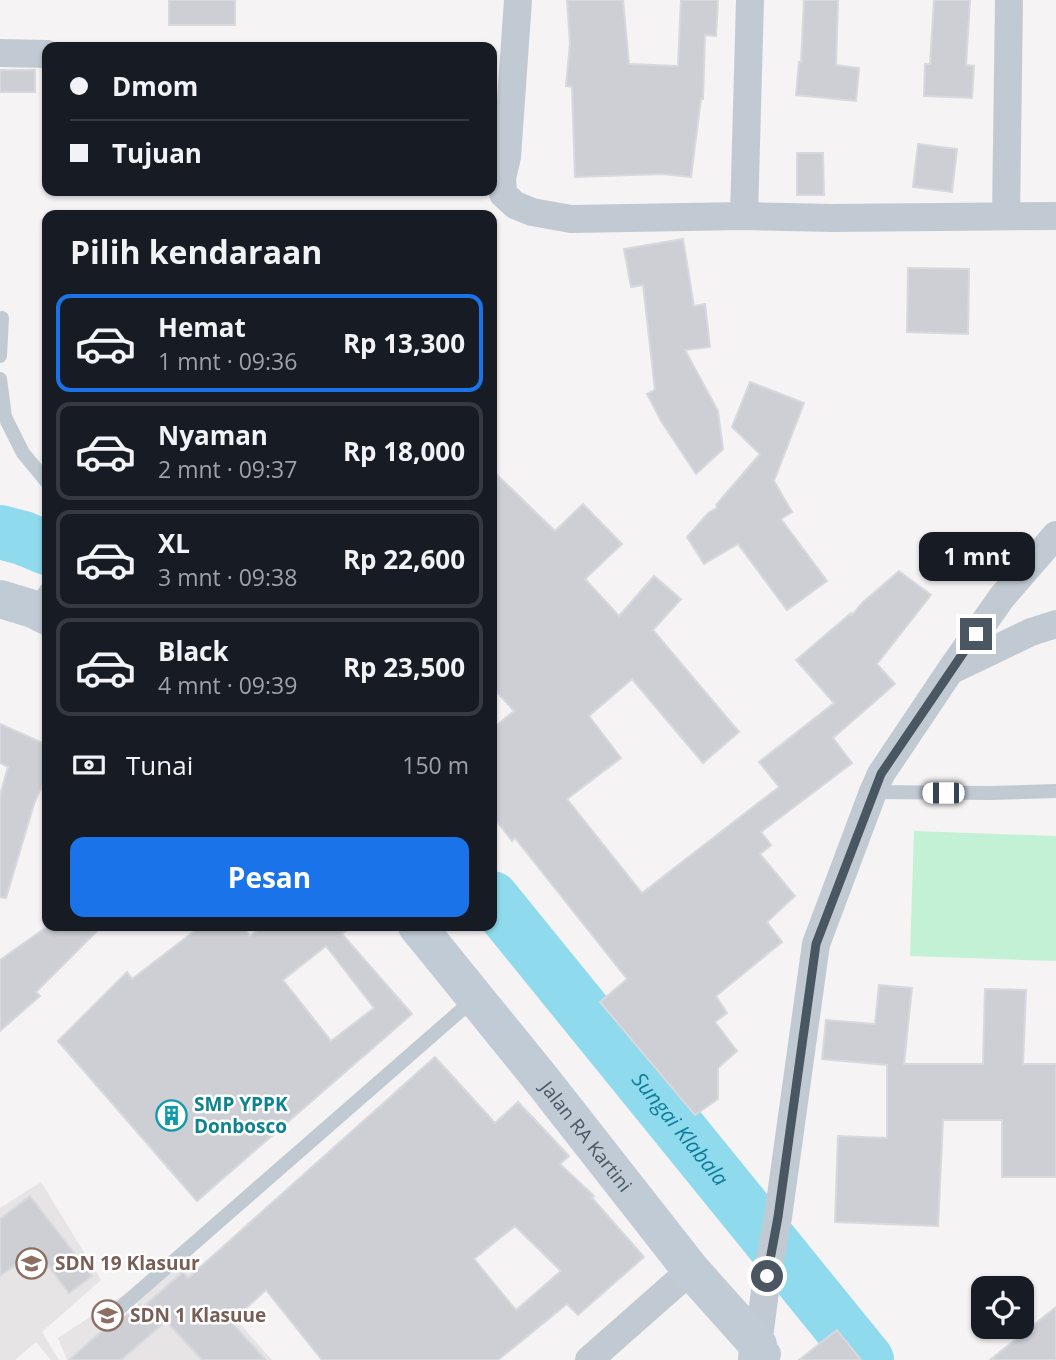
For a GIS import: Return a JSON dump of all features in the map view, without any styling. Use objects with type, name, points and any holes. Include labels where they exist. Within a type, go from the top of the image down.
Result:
[{"type":"street","points":[[518,0],[499,157],[503,194],[515,205],[532,212],[571,219],[1056,216]]},
{"type":"street","points":[[744,216],[750,0]]},
{"type":"street","points":[[1006,216],[1010,0]]},
{"type":"street","points":[[0,53],[42,54]]},
{"type":"street","points":[[763,1355],[767,1276],[778,1217],[816,944],[881,774],[1002,597],[1056,535]]},
{"type":"street","points":[[950,671],[1031,632],[1056,624]]},
{"type":"street","name":"Jalan RA Kartini","points":[[421,931],[691,1270],[763,1355]]},
{"type":"street","points":[[589,1360],[691,1270]]},
{"type":"lane","points":[[0,356],[2,318]]},
{"type":"lane","points":[[0,379],[5,416],[23,453],[42,476]]},
{"type":"lane","points":[[873,792],[1056,791]]},
{"type":"lane","points":[[112,1315],[475,998]]},
{"type":"shaded area","name":"SDN 19 Klasuur","points":[[41,1182],[101,1280],[42,1332],[59,1360],[51,1360],[36,1342],[15,1360],[0,1360],[0,1276],[36,1250],[91,1275],[31,1196],[0,1219],[0,1208]]},
{"type":"shaded area","name":"SDN 1 Klasuue","points":[[181,1257],[272,1360],[266,1360],[247,1344],[183,1272],[150,1302],[202,1360],[121,1360],[159,1327],[136,1302],[71,1358],[72,1360],[67,1360],[58,1338]]},
{"type":"green space","points":[[914,831],[1056,836],[1056,961],[910,956]]},
{"type":"building","points":[[169,0],[235,0],[235,25],[169,25]]},
{"type":"building","points":[[567,0],[623,0],[629,64],[678,66],[681,0],[718,0],[716,36],[705,35],[703,99],[691,177],[662,174],[575,177],[572,87],[566,86],[570,43]]},
{"type":"building","points":[[804,0],[838,0],[836,65],[859,68],[856,101],[796,95],[801,62]]},
{"type":"building","points":[[934,0],[970,0],[966,65],[974,66],[972,98],[924,96],[925,64],[930,64]]},
{"type":"building","points":[[0,70],[35,70],[35,92],[0,92]]},
{"type":"building","points":[[918,144],[957,149],[952,192],[913,187]]},
{"type":"building","points":[[797,153],[823,153],[824,195],[797,195]]},
{"type":"building","points":[[683,239],[694,306],[705,304],[710,347],[685,350],[718,411],[723,449],[696,474],[661,421],[647,394],[655,390],[643,285],[631,287],[624,249]]},
{"type":"building","points":[[908,268],[969,269],[968,334],[907,332]]},
{"type":"building","points":[[750,382],[804,403],[774,481],[792,512],[781,519],[827,581],[787,610],[738,544],[704,564],[687,537],[708,513],[717,508],[716,505],[760,454],[732,427]]},
{"type":"building","points":[[497,475],[555,531],[583,504],[622,544],[585,579],[619,616],[654,576],[681,599],[653,630],[739,732],[703,763],[632,679],[589,716],[621,758],[567,799],[642,893],[779,787],[759,762],[834,703],[796,660],[851,613],[852,615],[899,571],[931,595],[877,664],[895,684],[833,738],[852,763],[761,832],[771,845],[760,854],[795,896],[767,922],[782,942],[716,996],[727,1013],[715,1022],[737,1051],[718,1068],[718,1099],[695,1115],[600,1002],[627,979],[515,838],[512,841],[497,822],[497,725],[514,711],[497,692]]},
{"type":"building","points":[[0,724],[42,743],[42,786],[34,804],[6,898],[0,897],[0,795],[8,767],[0,763]]},
{"type":"building","points":[[42,930],[97,931],[36,992],[40,996],[0,1031],[0,960]]},
{"type":"building","name":"SMP YPPK Donbosco","points":[[194,931],[246,931],[250,936],[257,931],[346,931],[342,934],[412,1014],[197,1201],[58,1041],[127,972],[132,979]],"holes":[[[326,946],[374,1008],[331,1041],[283,980]]]},
{"type":"building","points":[[879,985],[912,988],[904,1064],[983,1064],[985,989],[1026,990],[1023,1064],[1056,1064],[1056,1177],[1002,1177],[1002,1120],[943,1120],[938,1226],[835,1222],[838,1136],[887,1138],[887,1065],[822,1059],[826,1020],[875,1024]]},
{"type":"building","points":[[435,1057],[495,1123],[518,1102],[569,1156],[560,1164],[594,1196],[592,1198],[644,1257],[578,1315],[567,1304],[498,1360],[322,1360],[266,1290],[231,1322],[266,1360],[202,1360],[166,1321],[121,1360],[69,1360],[110,1324],[118,1322],[139,1305],[142,1308],[183,1272],[188,1278]],"holes":[[[515,1226],[561,1271],[516,1310],[474,1259]]]},
{"type":"building","points":[[30,1196],[92,1276],[69,1293],[36,1250],[0,1276],[0,1219]]},
{"type":"building","points":[[1056,1307],[1056,1360],[990,1360],[1016,1339],[1034,1339],[1034,1325]]},
{"type":"building","points":[[837,1330],[861,1360],[799,1360]]},
{"type":"waterway","name":"Sungai Klabala","points":[[0,532],[42,546]]},
{"type":"waterway","name":"Sungai Klabala","points":[[497,904],[867,1360]]},
{"type":"place","name":"SMP YPPK Donbosco","points":[[171,1115]]},
{"type":"place","name":"SDN 19 Klasuur","points":[[32,1263]]},
{"type":"place","name":"SDN 1 Klasuue","points":[[107,1315]]},
{"type":"route","points":[[767,1276],[778,1217],[816,944],[881,774],[976,634]]}]
